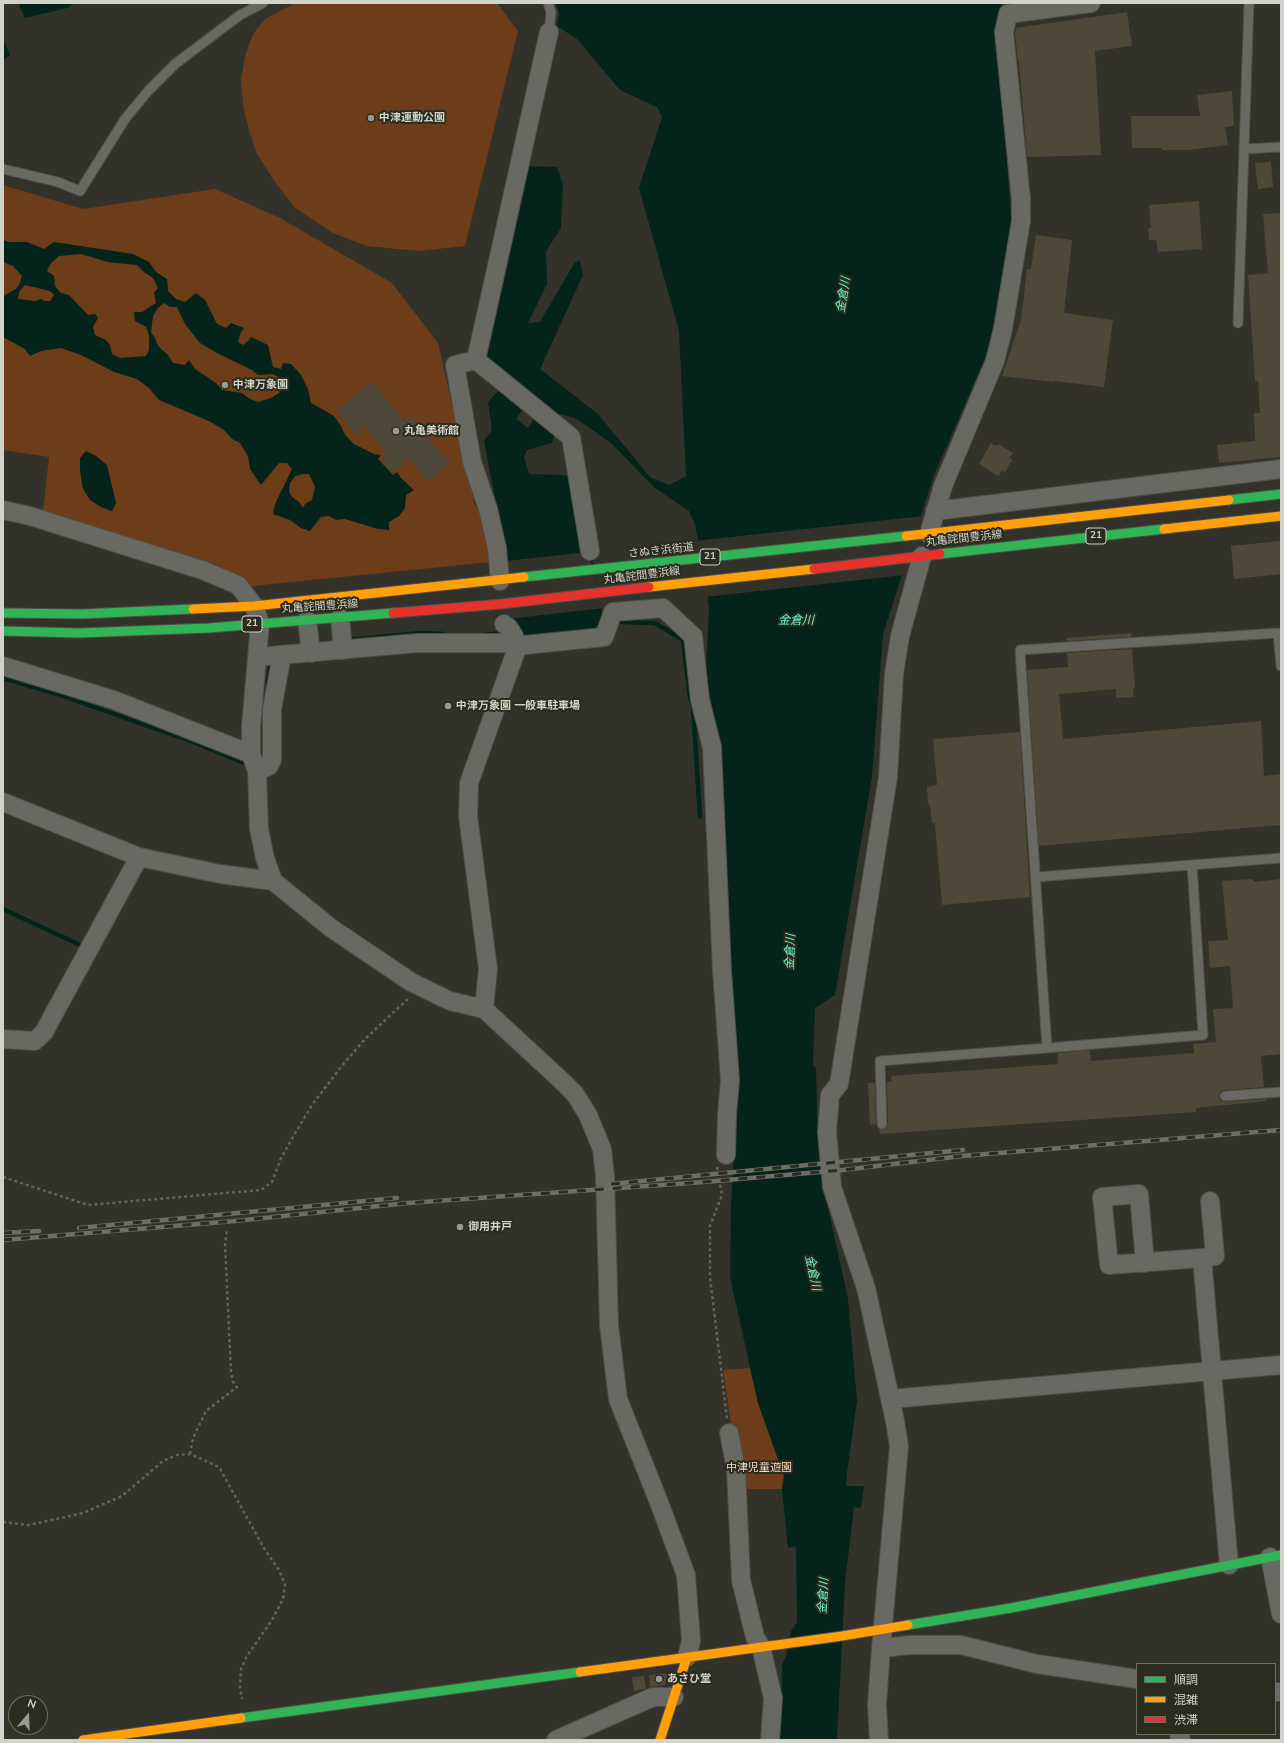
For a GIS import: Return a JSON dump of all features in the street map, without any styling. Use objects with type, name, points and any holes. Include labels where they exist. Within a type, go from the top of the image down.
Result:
[{"type":"main road","name":"丸亀詫間豊浜線","points":[[924,534],[1281,494]]},
{"type":"main road","name":"丸亀詫間豊浜線","points":[[3,631],[79,633],[209,628],[501,604],[1281,516]]},
{"type":"main road","name":"さぬき浜街道","points":[[500,581],[924,534]]},
{"type":"main road","name":"丸亀詫間豊浜線","points":[[3,613],[82,614],[254,606],[500,581]]},
{"type":"main road","points":[[83,1740],[842,1636],[1011,1608],[1276,1556]]},
{"type":"main road","points":[[660,1740],[687,1658]]},
{"type":"street","points":[[924,534],[936,511],[943,486],[995,361],[1003,329],[1021,221],[1021,199],[1004,32],[1008,14],[1091,3]]},
{"type":"street","points":[[476,360],[549,32]]},
{"type":"street","points":[[476,360],[571,438],[590,551]]},
{"type":"street","points":[[476,360],[455,365],[472,462],[488,509],[497,548],[500,581]]},
{"type":"street","points":[[936,511],[1281,470]]},
{"type":"street","points":[[3,510],[30,516],[202,570],[238,585],[254,606],[271,656],[272,760],[269,766],[254,761],[114,700],[3,666]]},
{"type":"street","points":[[879,1740],[877,1705],[881,1629],[899,1446],[866,1288],[832,1187],[827,1132],[830,1095],[839,1084],[888,777],[894,674],[916,556]]},
{"type":"street","points":[[511,634],[604,637],[613,612],[663,608],[694,636],[700,700],[712,747],[721,949],[730,1080],[721,1159]]},
{"type":"street","points":[[340,618],[342,644]]},
{"type":"street","points":[[308,620],[310,646]]},
{"type":"street","points":[[271,656],[310,646],[342,644],[506,643],[511,634]]},
{"type":"street","points":[[484,1009],[488,969],[468,816],[469,783],[501,684],[516,651],[511,634]]},
{"type":"street","points":[[271,656],[254,761],[259,829],[265,858],[273,881]]},
{"type":"street","points":[[3,802],[139,857],[220,874],[273,881],[331,928],[411,982],[450,1001],[484,1009],[575,1094],[588,1115],[602,1149],[605,1176],[609,1325],[618,1399],[686,1575],[691,1641],[687,1658]]},
{"type":"street","points":[[3,1039],[35,1041],[44,1032],[139,857]]},
{"type":"street","points":[[1145,1263],[1215,1256],[1210,1201]]},
{"type":"street","points":[[1202,1258],[1229,1565]]},
{"type":"street","points":[[890,1399],[1281,1365]]},
{"type":"street","points":[[729,1433],[736,1469],[741,1580],[755,1637],[766,1647],[773,1698],[770,1740]]},
{"type":"street","points":[[1276,1556],[1281,1614]]},
{"type":"street","points":[[880,1648],[910,1645],[961,1645],[1037,1664],[1136,1679]]},
{"type":"street","points":[[556,1740],[653,1697],[674,1697]]},
{"type":"lane","points":[[3,169],[58,182],[80,191],[125,119],[148,91],[175,64],[240,14],[263,3]]},
{"type":"lane","points":[[548,3],[551,12],[549,32]]},
{"type":"lane","points":[[1238,323],[1249,3]]},
{"type":"lane","points":[[1244,149],[1281,147]]},
{"type":"lane","points":[[1047,1048],[1020,650],[1278,633],[1281,666]]},
{"type":"lane","points":[[1036,877],[1281,858]]},
{"type":"lane","points":[[882,1124],[880,1061],[1203,1035],[1192,865]]},
{"type":"lane","points":[[1225,1096],[1281,1092]]},
{"type":"path","points":[[3,1177],[88,1205],[262,1190],[272,1182],[281,1158],[294,1134],[312,1105],[341,1066],[393,1011],[421,986]]},
{"type":"path","points":[[721,1159],[722,1195],[710,1226],[710,1276],[723,1398],[729,1433]]},
{"type":"path","points":[[190,1454],[193,1438],[206,1411],[237,1387],[233,1382],[231,1372],[225,1245],[227,1229]]},
{"type":"path","points":[[3,1522],[29,1525],[83,1513],[122,1496],[163,1462],[177,1455],[190,1454],[219,1467],[265,1550],[279,1570],[285,1584],[282,1599],[272,1620],[247,1656],[241,1669],[240,1688],[245,1718]]},
{"type":"green space","name":"中津運動公園","points":[[295,3],[497,3],[518,31],[465,246],[418,251],[367,246],[333,233],[294,207],[273,179],[256,152],[243,105],[241,80],[245,56],[253,34],[265,19]]},
{"type":"green space","name":"中津万象園","points":[[3,185],[83,209],[215,189],[280,218],[392,283],[438,343],[475,506],[479,509],[491,562],[252,586],[177,553],[43,511],[49,457],[3,450]]},
{"type":"green space","name":"中津児童遊園","points":[[750,1368],[758,1403],[784,1476],[782,1489],[741,1489],[723,1370]]},
{"type":"water","points":[[18,3],[75,3],[67,8],[25,18]]},
{"type":"water","name":"金倉川","points":[[556,3],[1001,3],[1003,24],[995,25],[1006,144],[1011,222],[989,349],[934,475],[883,634],[872,777],[835,995],[815,1008],[813,1065],[816,1068],[818,1149],[824,1189],[848,1299],[857,1401],[846,1486],[864,1486],[861,1508],[854,1507],[845,1583],[837,1740],[779,1740],[782,1719],[782,1665],[786,1656],[791,1631],[797,1622],[796,1546],[788,1548],[782,1489],[784,1476],[758,1403],[730,1277],[731,1206],[734,1154],[718,737],[706,675],[709,607],[695,524],[689,511],[655,488],[611,443],[577,419],[546,410],[481,354],[523,166],[557,167],[563,184],[561,228],[546,251],[547,284],[528,323],[540,322],[575,262],[580,261],[583,275],[540,369],[598,414],[650,477],[669,485],[686,476],[679,331],[639,188],[662,117],[657,107],[620,90],[577,39],[557,26],[559,14]]},
{"type":"water","points":[[3,39],[10,55],[3,60]]},
{"type":"water","points":[[3,240],[9,242],[27,242],[44,249],[54,242],[133,254],[149,262],[156,272],[167,279],[168,291],[176,299],[185,302],[196,293],[205,300],[217,324],[226,328],[231,323],[244,328],[240,334],[238,342],[243,345],[251,337],[268,345],[273,367],[281,369],[283,363],[291,364],[301,375],[308,389],[311,403],[334,416],[345,435],[354,444],[374,454],[381,455],[378,459],[393,475],[397,472],[401,478],[414,490],[406,495],[405,508],[399,516],[389,522],[389,530],[378,529],[345,519],[336,520],[329,516],[321,517],[310,531],[301,528],[290,520],[273,514],[275,504],[292,469],[287,463],[279,463],[261,485],[250,469],[248,456],[240,443],[232,439],[224,430],[209,421],[159,400],[150,389],[137,379],[114,372],[81,355],[61,348],[41,351],[30,356],[25,349],[3,337],[3,296],[16,289],[22,276],[13,266],[3,262]],"holes":[[[81,254],[108,262],[137,265],[153,278],[158,288],[154,293],[156,303],[142,312],[134,312],[135,321],[146,327],[149,335],[149,350],[146,356],[120,358],[112,354],[110,345],[106,340],[95,335],[93,327],[98,318],[95,314],[88,315],[69,295],[61,293],[55,286],[54,276],[47,271],[51,263],[59,256]],[[25,285],[50,291],[54,295],[50,301],[44,301],[42,299],[35,301],[18,299],[19,292]],[[164,303],[170,307],[177,307],[185,324],[200,343],[252,370],[258,375],[272,374],[279,377],[283,385],[279,393],[271,398],[258,402],[250,399],[242,393],[222,390],[216,383],[195,369],[189,360],[185,365],[173,363],[168,355],[158,346],[151,332],[153,316],[158,308]],[[309,474],[315,487],[312,500],[305,504],[303,508],[289,492],[290,483],[295,476]]]},
{"type":"water","points":[[506,390],[525,406],[516,419],[528,428],[536,416],[556,430],[552,443],[527,450],[524,457],[529,474],[562,475],[575,478],[602,607],[602,619],[593,631],[583,636],[510,636],[507,560],[484,441],[492,430],[488,402],[498,391],[503,394]]},
{"type":"water","points":[[86,451],[96,456],[107,465],[116,503],[112,511],[101,507],[90,500],[83,489],[80,458]]},
{"type":"pier","points":[[923,516],[904,575],[705,597],[695,541]]},
{"type":"pier","points":[[588,552],[604,608],[508,619],[506,561]]},
{"type":"building","points":[[1127,12],[1132,46],[1095,51],[1101,155],[1027,157],[1019,61],[1015,33],[1016,28]]},
{"type":"building","points":[[1232,91],[1234,126],[1225,127],[1228,145],[1188,150],[1132,148],[1131,116],[1200,116],[1197,95]]},
{"type":"building","points":[[1271,162],[1273,187],[1258,189],[1255,163]]},
{"type":"building","points":[[1199,201],[1202,249],[1158,252],[1156,240],[1149,240],[1148,228],[1151,228],[1149,205]]},
{"type":"building","points":[[1281,213],[1281,457],[1219,463],[1217,445],[1255,441],[1254,413],[1260,413],[1258,381],[1255,381],[1248,275],[1268,273],[1263,214]]},
{"type":"building","points":[[1036,235],[1072,240],[1064,313],[1113,320],[1104,387],[1002,376],[1021,320],[1027,269],[1031,269]]},
{"type":"building","name":"丸亀美術館","points":[[372,381],[404,421],[411,416],[450,464],[428,482],[410,459],[392,473],[380,459],[387,454],[365,427],[356,435],[336,410]]},
{"type":"building","points":[[991,443],[996,446],[998,444],[1013,453],[1009,458],[1012,460],[1005,472],[1002,470],[998,476],[979,464]]},
{"type":"building","points":[[1281,541],[1281,574],[1234,579],[1231,546]]},
{"type":"building","points":[[1131,633],[1131,637],[1067,641],[1066,638]]},
{"type":"building","points":[[1132,649],[1135,687],[1133,689],[1134,697],[1116,698],[1116,689],[1059,694],[1063,739],[1261,721],[1264,776],[1281,774],[1281,825],[1039,846],[1027,670],[1068,667],[1067,653]]},
{"type":"building","points":[[1020,732],[1030,897],[942,905],[935,823],[932,823],[930,805],[928,804],[927,787],[937,785],[933,739]]},
{"type":"building","points":[[1252,879],[1255,882],[1281,879],[1281,1054],[1261,1056],[1264,1087],[1224,1090],[1221,1091],[1219,1096],[1220,1100],[1225,1102],[1266,1099],[1266,1101],[1196,1108],[1196,1112],[880,1134],[879,1129],[885,1129],[888,1124],[887,1082],[892,1082],[891,1076],[1058,1064],[1058,1053],[1090,1050],[1091,1061],[1194,1053],[1193,1044],[1216,1042],[1213,1009],[1233,1008],[1230,966],[1210,968],[1208,941],[1228,940],[1222,881]]},
{"type":"building","points":[[868,1083],[875,1083],[876,1124],[870,1125]]},
{"type":"building","name":"あさひ堂","points":[[668,1673],[665,1685],[650,1687],[649,1675]]},
{"type":"building","points":[[644,1676],[646,1689],[634,1691],[632,1677]]},
{"type":"waterway","points":[[621,622],[655,623],[683,640],[690,698],[693,706],[700,817]]},
{"type":"waterway","points":[[485,635],[506,632]]},
{"type":"waterway","points":[[346,640],[421,633],[444,634]]},
{"type":"waterway","points":[[268,684],[271,659]]},
{"type":"waterway","points":[[3,678],[60,695],[196,743],[246,764],[249,762]]},
{"type":"waterway","points":[[3,909],[78,944]]},
{"type":"railway","points":[[3,1240],[235,1221],[408,1203],[704,1182],[843,1170],[962,1156],[1281,1130]]},
{"type":"railway","points":[[611,1184],[963,1150]]},
{"type":"railway","points":[[79,1228],[397,1198]]},
{"type":"railway","points":[[3,1233],[39,1231]]},
{"type":"traffic: fast","points":[[1229,500],[1281,494]]},
{"type":"traffic: fast","points":[[940,554],[1164,529]]},
{"type":"traffic: fast","points":[[524,577],[906,536]]},
{"type":"traffic: fast","points":[[3,613],[82,614],[193,609]]},
{"type":"traffic: fast","points":[[3,631],[79,633],[209,628],[393,613]]},
{"type":"traffic: fast","points":[[908,1625],[1011,1608],[1281,1555]]},
{"type":"traffic: fast","points":[[241,1718],[580,1672]]},
{"type":"traffic: slow","points":[[906,536],[1229,500]]},
{"type":"traffic: slow","points":[[1164,529],[1281,516]]},
{"type":"traffic: slow","points":[[649,587],[814,569]]},
{"type":"traffic: slow","points":[[193,609],[254,606],[524,577]]},
{"type":"traffic: slow","points":[[580,1672],[842,1636],[908,1625]]},
{"type":"traffic: slow","points":[[660,1740],[687,1657]]},
{"type":"traffic: slow","points":[[83,1740],[241,1718]]},
{"type":"traffic: jam","points":[[814,569],[940,554]]},
{"type":"traffic: jam","points":[[393,613],[501,604],[649,587]]},
{"type":"place","name":"中津運動公園","points":[[371,118]]},
{"type":"place","name":"中津万象園","points":[[225,385]]},
{"type":"place","name":"丸亀美術館","points":[[396,431]]},
{"type":"place","name":"中津万象園 一般車駐車場","points":[[448,706]]},
{"type":"place","name":"御用井戸","points":[[460,1227]]},
{"type":"place","name":"あさひ堂","points":[[659,1679]]}]
